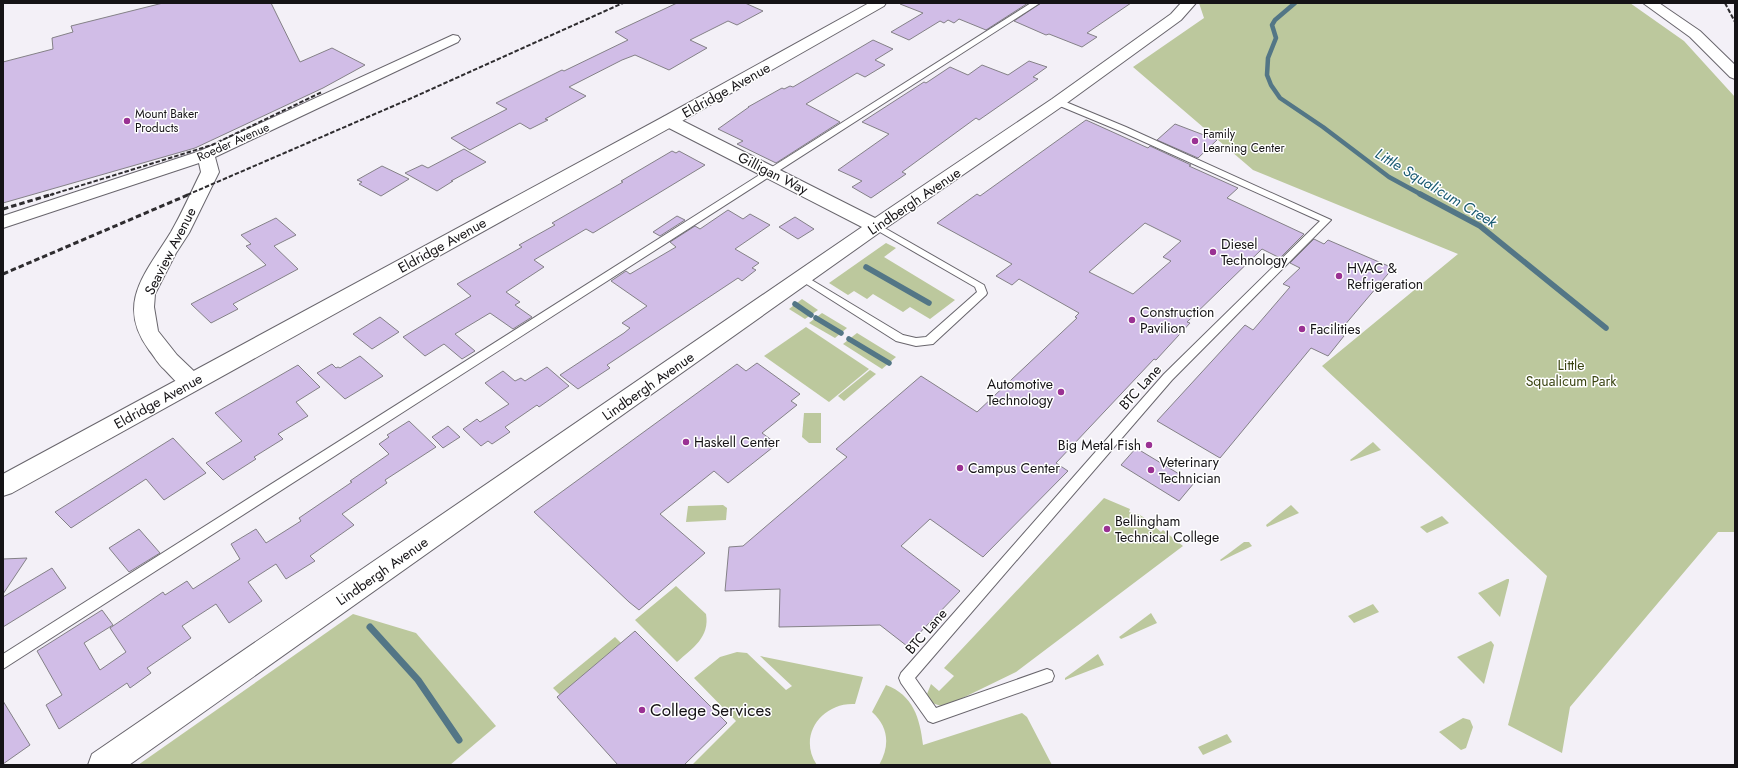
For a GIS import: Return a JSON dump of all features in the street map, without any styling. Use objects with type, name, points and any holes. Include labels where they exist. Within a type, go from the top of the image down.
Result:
[{"type":"street","name":"Eldridge Avenue","points":[[3,486],[669,121],[879,3]]},
{"type":"street","name":"Lindbergh Avenue","points":[[103,765],[876,226],[1058,102],[1176,17],[1189,3]]},
{"type":"street","points":[[1650,3],[1695,34],[1735,74]]},
{"type":"street","name":"Roeder Avenue","points":[[3,222],[206,156],[453,39]]},
{"type":"street","name":"Gilligan Way","points":[[669,121],[876,226]]},
{"type":"street","name":"Seaview Avenue","points":[[191,382],[170,361],[148,333],[145,324],[144,307],[146,294],[167,252],[180,232],[210,172],[206,156]]},
{"type":"lane","points":[[3,662],[1036,3]]},
{"type":"lane","name":"BTC Lane","points":[[1047,676],[933,716],[906,678],[1168,377],[1326,220],[1123,129],[1058,102]]},
{"type":"lane","points":[[802,278],[900,338],[916,342],[929,341],[982,293],[979,285],[876,226]]},
{"type":"green space","name":"Little Squalicum Park","points":[[1199,3],[1630,3],[1684,41],[1735,97],[1735,532],[1718,532],[1570,707],[1562,753],[1508,725],[1547,576],[1322,366],[1458,254],[1253,170],[1133,67],[1204,18]]},
{"type":"green space","points":[[886,243],[896,248],[884,257],[955,300],[930,319],[910,307],[903,312],[873,294],[867,299],[854,291],[848,295],[829,283]]},
{"type":"green space","points":[[802,299],[818,310],[805,319],[789,309]]},
{"type":"green space","points":[[822,313],[847,328],[835,338],[809,323]]},
{"type":"green space","points":[[806,327],[869,369],[829,402],[764,356]]},
{"type":"green space","points":[[857,333],[896,357],[882,369],[843,344]]},
{"type":"green space","points":[[870,370],[876,374],[844,401],[838,396]]},
{"type":"green space","points":[[804,413],[821,413],[821,443],[809,443],[802,437]]},
{"type":"green space","points":[[1373,442],[1381,450],[1351,461],[1350,460]]},
{"type":"green space","points":[[1104,498],[1130,509],[1129,512],[1138,514],[1155,524],[1154,526],[1161,532],[1163,530],[1183,546],[1016,672],[944,707],[932,703],[927,694],[931,684],[939,691],[954,676],[944,668]]},
{"type":"green space","points":[[723,505],[727,508],[726,520],[686,522],[688,506]]},
{"type":"green space","points":[[1291,505],[1299,513],[1267,527],[1266,525]]},
{"type":"green space","points":[[1442,516],[1449,523],[1427,533],[1420,527]]},
{"type":"green space","points":[[1244,542],[1249,542],[1252,546],[1221,561],[1220,560]]},
{"type":"green space","points":[[1509,579],[1509,581],[1500,617],[1478,593]]},
{"type":"green space","points":[[676,586],[706,614],[707,622],[703,636],[689,652],[677,662],[635,620]]},
{"type":"green space","points":[[1373,604],[1379,612],[1354,623],[1348,616]]},
{"type":"green space","points":[[1151,613],[1157,623],[1121,639],[1119,637]]},
{"type":"green space","points":[[353,614],[416,633],[496,726],[450,765],[138,765]]},
{"type":"green space","points":[[615,637],[621,643],[560,695],[553,688]]},
{"type":"green space","points":[[1491,641],[1494,645],[1484,684],[1457,657]]},
{"type":"green space","points":[[737,652],[747,653],[786,690],[792,686],[760,656],[863,677],[855,704],[843,705],[832,709],[823,715],[816,723],[812,732],[810,743],[812,754],[817,765],[692,765],[736,721],[694,678],[720,657]]},
{"type":"green space","points":[[1098,654],[1104,665],[1065,680],[1065,678]]},
{"type":"green space","points":[[886,685],[903,695],[914,709],[920,726],[923,745],[1022,713],[1027,717],[1052,765],[879,765],[885,751],[886,737],[882,724],[872,712]]},
{"type":"green space","points":[[1463,718],[1470,720],[1473,727],[1466,748],[1461,750],[1439,732]]},
{"type":"green space","points":[[1227,734],[1232,742],[1203,755],[1198,747]]},
{"type":"building","name":"Mount Baker Products","points":[[163,3],[271,3],[300,62],[332,48],[365,65],[323,88],[195,148],[3,203],[3,62],[53,49],[52,38],[73,32],[71,26]]},
{"type":"building","points":[[677,3],[745,3],[763,11],[737,25],[728,21],[690,40],[707,48],[669,70],[635,55],[622,60],[569,87],[586,96],[545,119],[548,120],[530,129],[520,123],[470,150],[451,138],[507,109],[496,103],[562,70],[564,71],[628,40],[615,32]]},
{"type":"building","points":[[900,3],[1028,3],[986,30],[959,19],[954,23],[948,20],[944,23],[940,21],[909,40],[891,32],[923,13]]},
{"type":"building","points":[[1041,3],[1131,3],[1087,33],[1097,37],[1082,47],[1049,34],[1046,35],[1014,21]]},
{"type":"building","points":[[873,40],[893,49],[875,60],[885,65],[865,77],[857,73],[806,104],[840,122],[776,163],[737,144],[743,141],[718,129],[748,107],[782,88],[784,89],[790,86],[793,87]]},
{"type":"building","points":[[1029,61],[1047,67],[1033,77],[1038,79],[979,120],[976,118],[902,172],[906,174],[871,198],[852,187],[862,181],[838,170],[889,134],[862,122],[950,67],[968,75],[982,65],[1008,75]]},
{"type":"building","points":[[1086,120],[1148,148],[1150,146],[1191,165],[1189,166],[1238,188],[1227,198],[1304,234],[1280,258],[1262,249],[1187,322],[1190,323],[1056,463],[1068,471],[983,557],[930,519],[901,546],[960,591],[907,646],[880,625],[779,627],[780,589],[725,591],[729,547],[743,546],[847,457],[836,449],[921,376],[977,412],[1077,318],[1075,317],[1079,313],[1019,279],[1012,285],[996,276],[1012,264],[937,223],[977,194],[980,196]],"holes":[[[1145,223],[1181,241],[1163,257],[1171,261],[1133,294],[1089,272]]]},
{"type":"building","points":[[1175,124],[1217,140],[1198,158],[1157,140]]},
{"type":"building","points":[[464,149],[486,162],[451,181],[453,181],[437,191],[405,173],[422,165],[428,168]]},
{"type":"building","points":[[672,151],[676,153],[679,151],[705,165],[593,233],[586,229],[534,260],[544,267],[506,292],[520,302],[515,305],[532,317],[513,329],[490,313],[455,334],[475,351],[462,359],[444,344],[425,356],[403,337],[471,296],[457,284],[522,247],[519,245],[555,225],[552,223],[623,182],[621,181]]},
{"type":"building","points":[[382,166],[409,179],[381,196],[359,184],[362,182],[357,180]]},
{"type":"building","points":[[728,210],[743,219],[750,214],[770,225],[735,249],[759,263],[752,268],[756,270],[742,281],[738,278],[607,365],[610,368],[578,389],[560,375],[624,333],[630,328],[622,323],[647,306],[611,281],[626,271],[630,274],[676,247],[670,242],[695,226],[700,229]]},
{"type":"building","points":[[677,216],[685,220],[660,236],[653,232]]},
{"type":"building","points":[[795,217],[814,229],[798,239],[779,227]]},
{"type":"building","points":[[276,218],[296,235],[274,246],[298,269],[233,304],[238,309],[211,323],[191,304],[266,265],[246,246],[251,244],[241,235]]},
{"type":"building","points":[[1314,239],[1324,244],[1328,240],[1393,268],[1338,333],[1344,336],[1328,356],[1311,348],[1220,458],[1157,421],[1245,325],[1253,330],[1290,287],[1283,284],[1300,268],[1290,263]]},
{"type":"building","points":[[380,317],[399,332],[372,349],[353,334]]},
{"type":"building","points":[[360,356],[383,376],[345,399],[317,373],[332,364],[336,368],[340,368]]},
{"type":"building","points":[[757,363],[800,394],[791,401],[797,405],[762,433],[777,444],[728,483],[714,471],[660,514],[705,553],[639,610],[534,512],[737,364],[746,371]]},
{"type":"building","points":[[298,365],[320,387],[296,402],[308,416],[278,434],[283,439],[254,457],[256,459],[223,480],[206,463],[242,441],[215,413]]},
{"type":"building","points":[[547,367],[569,386],[539,407],[537,405],[505,427],[510,432],[492,444],[488,441],[481,446],[463,429],[477,419],[480,422],[509,404],[485,383],[503,371],[515,381],[521,378],[525,381]]},
{"type":"building","points":[[409,421],[436,447],[385,480],[387,483],[342,514],[354,525],[310,556],[315,561],[286,579],[276,564],[248,582],[262,601],[229,623],[216,604],[182,626],[191,638],[147,668],[151,673],[130,688],[127,683],[59,729],[46,705],[62,695],[37,651],[102,610],[113,625],[84,643],[100,670],[126,652],[110,628],[163,592],[165,595],[187,581],[193,589],[240,559],[231,544],[256,529],[266,543],[301,521],[299,518],[352,482],[350,481],[389,454],[379,444],[389,437],[387,435]]},
{"type":"building","points":[[448,426],[460,437],[443,448],[432,437]]},
{"type":"building","points":[[173,438],[206,473],[164,500],[146,479],[71,528],[55,512]]},
{"type":"building","name":"Veterinary Technician","points":[[1136,448],[1194,483],[1179,501],[1121,465]]},
{"type":"building","points":[[139,529],[160,553],[129,572],[109,548]]},
{"type":"building","points":[[27,558],[3,594],[3,559]]},
{"type":"building","points":[[52,568],[66,588],[3,627],[3,597]]},
{"type":"building","name":"College Services","points":[[635,631],[727,723],[684,765],[618,765],[557,697]]},
{"type":"building","points":[[3,701],[30,745],[3,764]]},
{"type":"waterway","name":"Little Squalicum Creek","points":[[1295,3],[1275,20],[1272,25],[1276,38],[1268,58],[1267,75],[1271,85],[1280,98],[1323,127],[1389,177],[1422,195]]},
{"type":"waterway","name":"Little Squalicum Creek","points":[[1420,194],[1480,226],[1606,328]]},
{"type":"waterway","points":[[866,267],[929,303]]},
{"type":"waterway","points":[[795,304],[811,315]]},
{"type":"waterway","points":[[816,318],[841,333]]},
{"type":"waterway","points":[[849,339],[889,363]]},
{"type":"waterway","points":[[370,627],[418,680],[459,740]]},
{"type":"railway","points":[[187,195],[405,101],[623,3]]},
{"type":"railway","points":[[1725,3],[1735,22]]},
{"type":"railway","points":[[50,195],[212,145],[322,92]]},
{"type":"railway","points":[[3,209],[53,194]]},
{"type":"railway","points":[[3,274],[190,194]]},
{"type":"place","name":"Mount Baker Products","points":[[127,121]]},
{"type":"place","name":"Family Learning Center","points":[[1195,141]]},
{"type":"place","name":"Diesel Technology","points":[[1213,252]]},
{"type":"place","name":"HVAC & Refrigeration","points":[[1339,276]]},
{"type":"place","name":"Construction Pavilion","points":[[1132,320]]},
{"type":"place","name":"Facilities","points":[[1302,329]]},
{"type":"place","name":"Automotive Technology","points":[[1061,392]]},
{"type":"place","name":"Haskell Center","points":[[686,442]]},
{"type":"place","name":"Big Metal Fish","points":[[1149,445]]},
{"type":"place","name":"Campus Center","points":[[960,468]]},
{"type":"place","name":"Veterinary Technician","points":[[1151,470]]},
{"type":"place","name":"Bellingham Technical College","points":[[1107,529]]},
{"type":"place","name":"College Services","points":[[642,710]]}]
